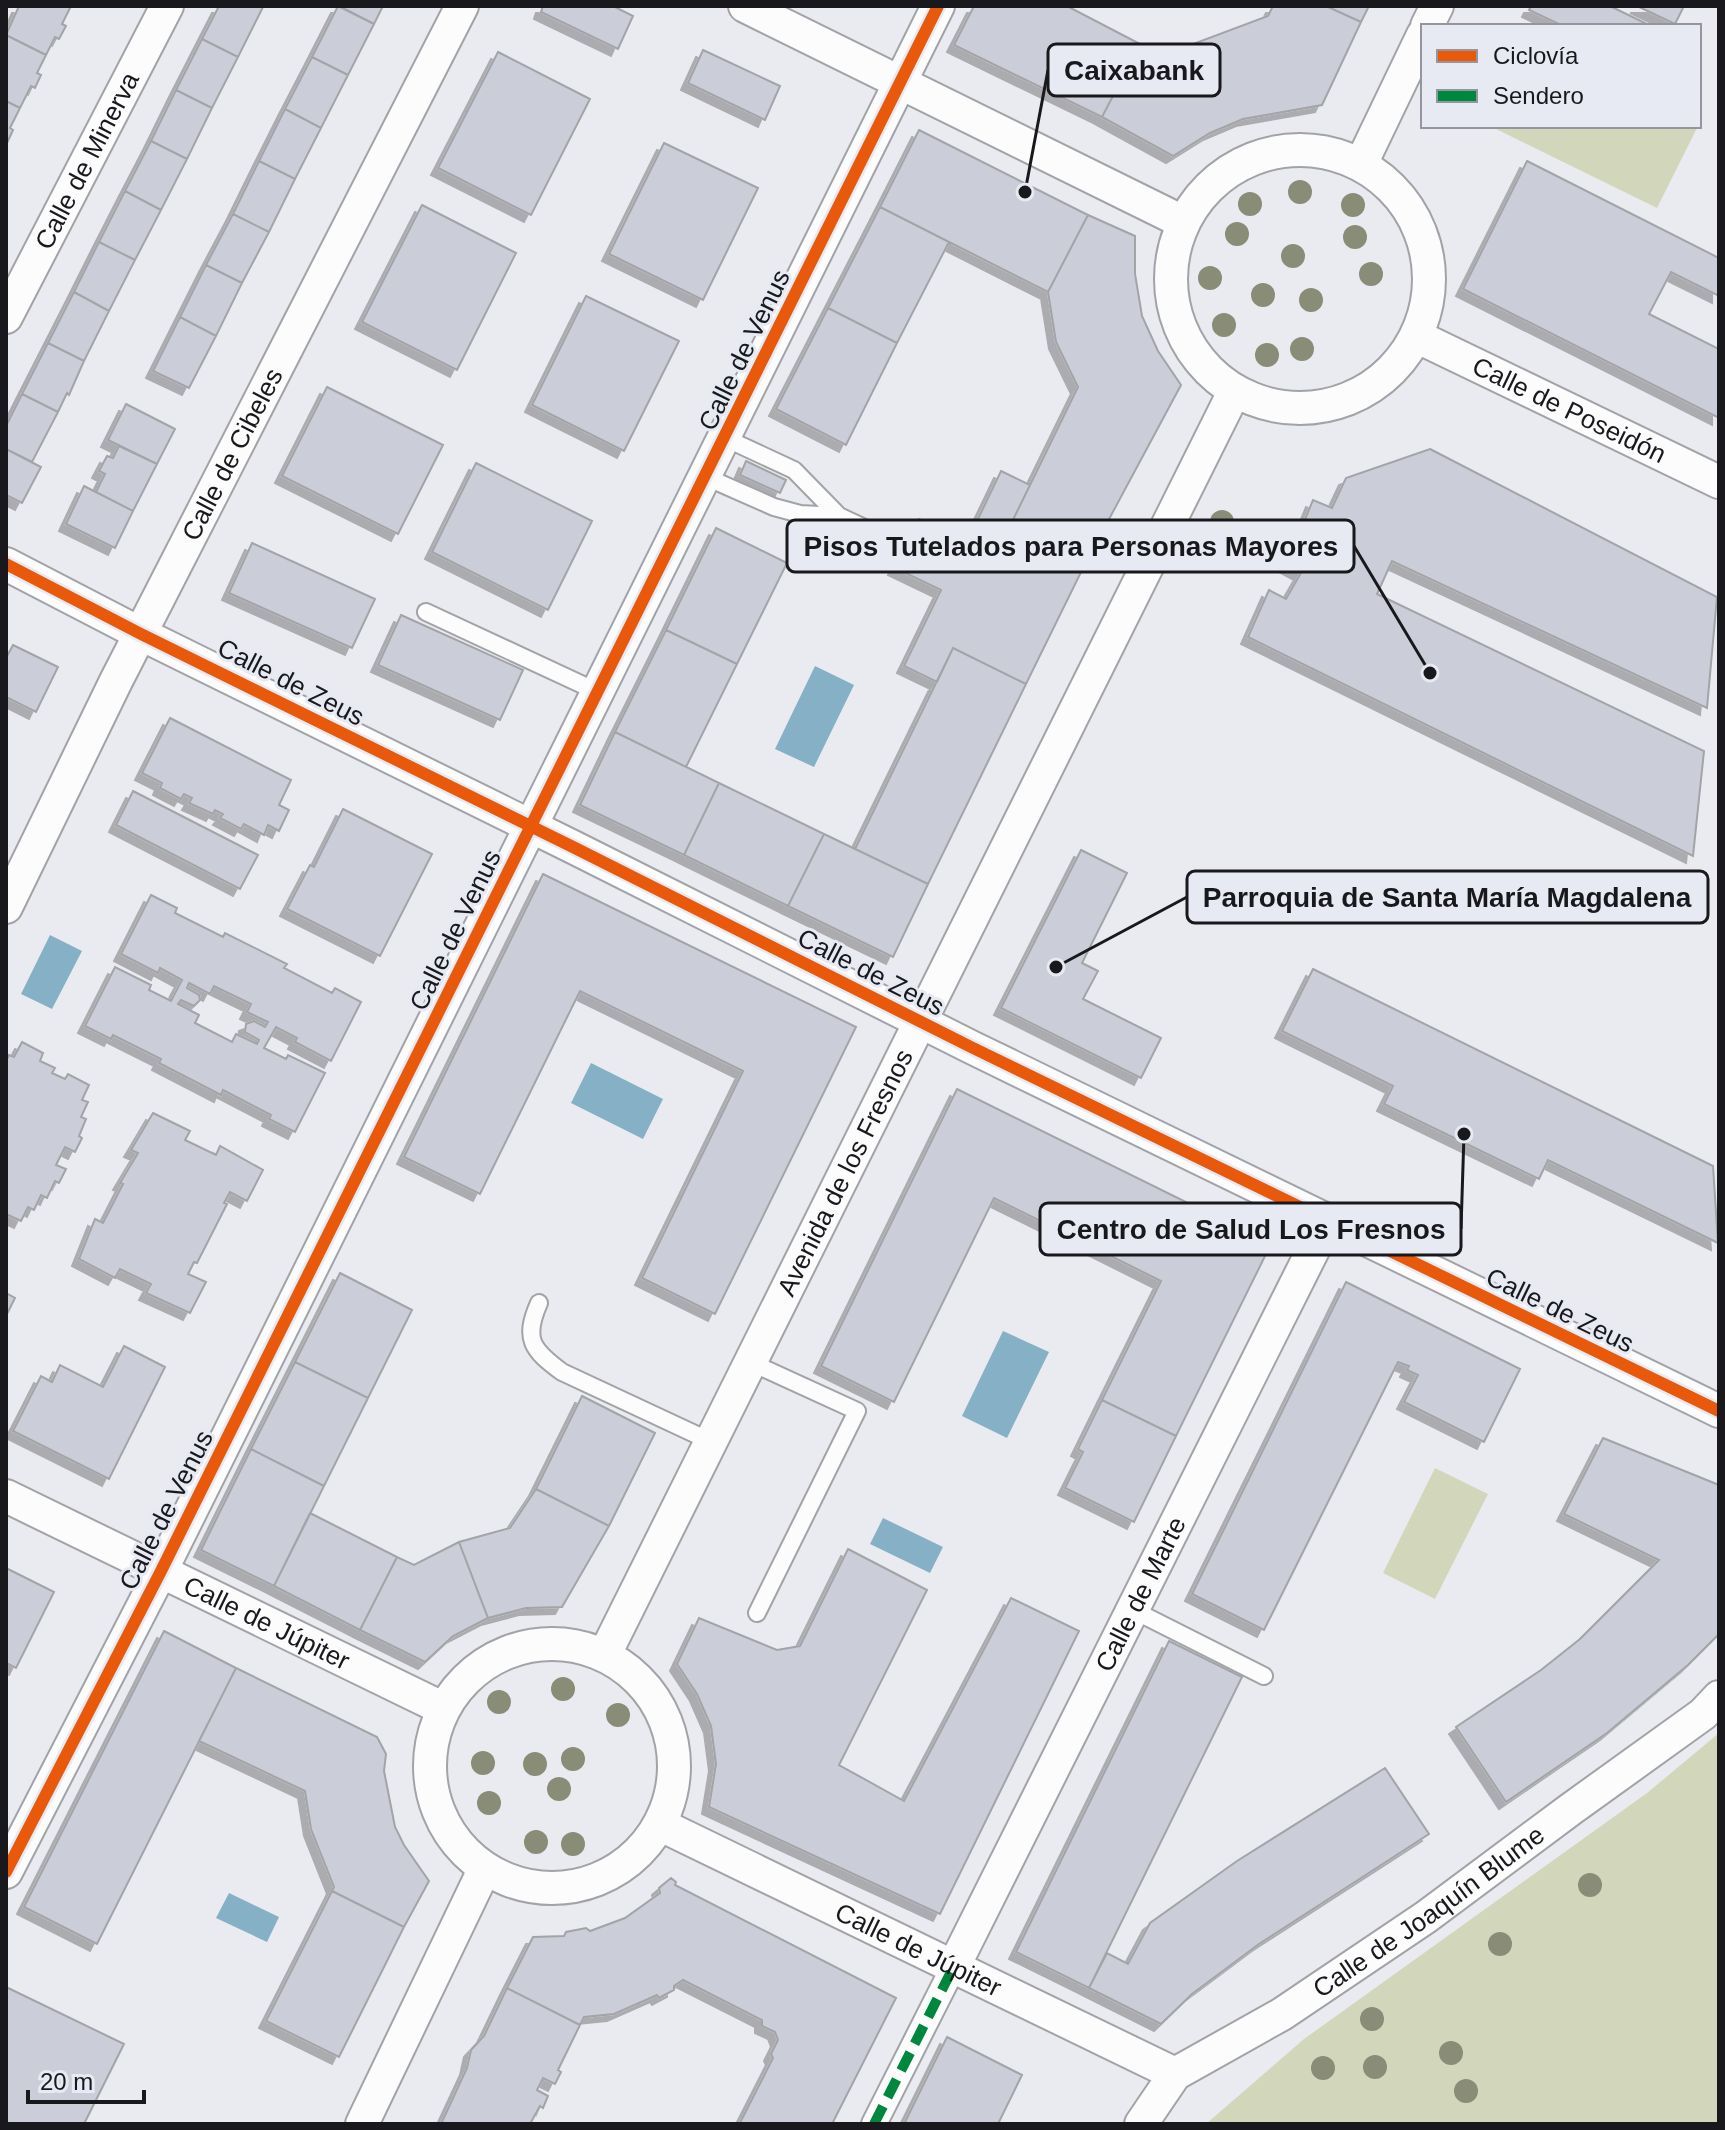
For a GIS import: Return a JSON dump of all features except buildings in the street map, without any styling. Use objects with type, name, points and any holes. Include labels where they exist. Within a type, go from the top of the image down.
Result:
[{"type":"street","name":"Calle de Minerva","points":[[6,317],[167,6]]},
{"type":"street","name":"Calle de Cibeles","points":[[6,907],[141,634],[462,6]]},
{"type":"street","points":[[745,6],[1183,222]]},
{"type":"street","name":"Calle de Venus","points":[[6,1872],[161,1571],[938,6]]},
{"type":"street","points":[[1428,24],[1437,6]]},
{"type":"street","points":[[1361,164],[1421,39]]},
{"type":"street","points":[[1312,149],[1361,164],[1399,193],[1424,238],[1431,283],[1418,337],[1388,376],[1341,404],[1286,409],[1234,392],[1197,360],[1176,320],[1170,270],[1183,222],[1217,179],[1260,155],[1312,149]]},
{"type":"street","name":"Calle de Poseidón","points":[[1418,337],[1719,482]]},
{"type":"street","name":"Avenida de los Fresnos","points":[[605,1654],[1234,392]]},
{"type":"street","name":"Calle de Zeus","points":[[6,564],[920,1022],[1719,1411]]},
{"type":"street","name":"Calle de Marte","points":[[954,1966],[1327,1222]]},
{"type":"street","name":"Calle de Júpiter","points":[[6,1496],[442,1708]]},
{"type":"street","points":[[558,1643],[605,1654],[646,1685],[669,1725],[676,1774],[661,1825],[630,1862],[587,1885],[534,1889],[484,1870],[450,1836],[430,1794],[429,1747],[442,1708],[475,1669],[511,1649],[558,1643]]},
{"type":"street","name":"Calle de Joaquín Blume","points":[[1141,2124],[1175,2074],[1282,2014],[1426,1917],[1703,1714],[1719,1697]]},
{"type":"street","name":"Calle de Júpiter","points":[[661,1825],[1175,2074]]},
{"type":"street","points":[[362,2124],[484,1870]]},
{"type":"street","points":[[874,2124],[954,1966]]},
{"type":"lane","points":[[725,438],[794,470],[839,516],[905,547]]},
{"type":"lane","points":[[706,477],[774,507],[800,514],[839,516]]},
{"type":"lane","points":[[426,612],[598,692]]},
{"type":"lane","points":[[539,1303],[530,1334],[535,1350],[546,1360],[562,1372],[712,1442]]},
{"type":"lane","points":[[750,1362],[857,1411],[757,1613]]},
{"type":"lane","points":[[1133,1610],[1264,1676]]},
{"type":"green space","points":[[1494,128],[1697,128],[1657,208]]},
{"type":"green space","points":[[1435,1468],[1488,1494],[1435,1599],[1383,1573]]},
{"type":"green space","points":[[1719,1733],[1719,2124],[1206,2124],[1304,2039],[1647,1793]]},
{"type":"water","points":[[815,666],[854,685],[814,767],[775,749]]},
{"type":"water","points":[[50,935],[82,951],[52,1009],[21,994]]},
{"type":"water","points":[[591,1063],[663,1099],[643,1139],[571,1103]]},
{"type":"water","points":[[1003,1331],[1049,1352],[1007,1438],[962,1416]]},
{"type":"water","points":[[883,1518],[943,1547],[930,1573],[870,1544]]},
{"type":"water","points":[[229,1893],[279,1917],[267,1942],[216,1918]]},
{"type":"marked path","points":[[874,2124],[954,1966]]},
{"type":"cycle path","points":[[6,1872],[161,1571],[938,6]]},
{"type":"cycle path","points":[[6,564],[971,1047],[1719,1411]]},
{"type":"place","name":"Caixabank","points":[[1025,192]]},
{"type":"place","name":"Pisos Tutelados para Personas Mayores","points":[[1430,673]]},
{"type":"place","name":"Parroquia de Santa María Magdalena","points":[[1056,967]]},
{"type":"place","name":"Centro de Salud Los Fresnos","points":[[1464,1134]]}]
